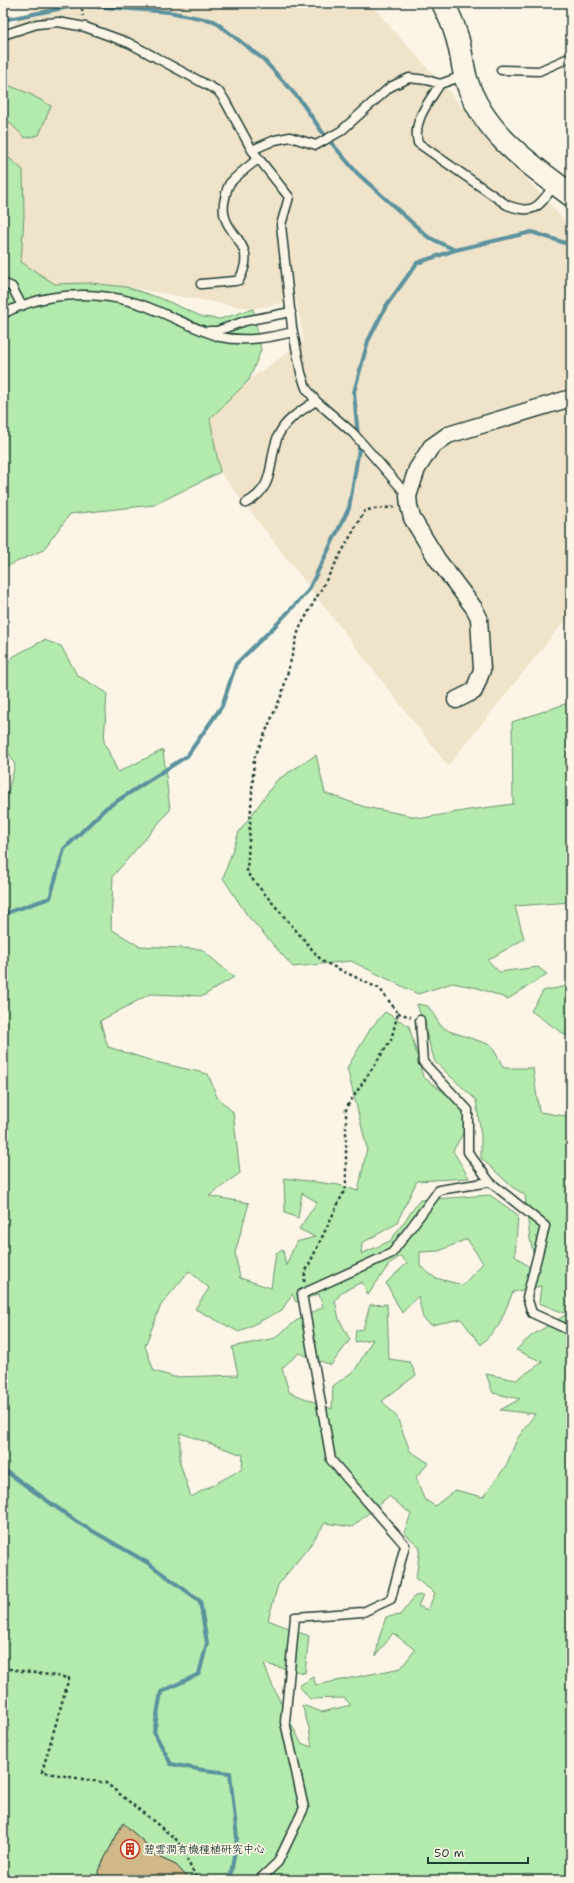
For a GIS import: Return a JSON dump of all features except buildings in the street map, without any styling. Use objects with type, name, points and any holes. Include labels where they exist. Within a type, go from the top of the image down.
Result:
[{"type":"main road","points":[[443,3],[457,35],[466,79],[479,106],[497,133],[521,157],[563,189]]},
{"type":"street","points":[[456,700],[474,691],[482,670],[479,618],[474,608],[437,559],[412,518],[409,501],[417,470],[431,447],[448,435],[571,398]]},
{"type":"lane","points":[[3,35],[37,24],[58,22],[85,27],[129,43],[218,92],[224,99],[258,159],[289,198],[282,225],[293,332],[301,373],[306,388],[316,401],[353,433],[409,501]]},
{"type":"lane","points":[[501,70],[539,71],[571,57]]},
{"type":"lane","points":[[252,150],[275,140],[290,138],[316,145],[341,131],[390,87],[409,78],[427,80],[440,84],[457,78],[466,79]]},
{"type":"lane","points":[[440,84],[424,109],[416,127],[418,143],[507,205],[519,210],[529,210],[535,208],[543,200],[563,189]]},
{"type":"lane","points":[[201,284],[235,281],[239,280],[241,276],[247,255],[245,249],[224,220],[223,204],[229,184],[258,159]]},
{"type":"lane","points":[[3,283],[12,287],[22,306]]},
{"type":"lane","points":[[3,314],[22,306],[57,297],[90,295],[139,304],[220,337],[259,340],[293,332]]},
{"type":"lane","points":[[196,328],[207,331],[217,331],[245,321],[291,312]]},
{"type":"lane","points":[[246,503],[260,495],[268,480],[278,437],[285,426],[300,410],[316,401]]},
{"type":"lane","points":[[420,1020],[423,1062],[468,1110],[468,1152],[490,1182],[545,1226],[527,1297],[532,1313],[571,1331]]},
{"type":"lane","points":[[259,1880],[278,1862],[304,1808],[285,1722],[295,1617],[363,1612],[391,1599],[405,1545],[331,1460],[302,1294],[392,1253],[439,1190],[490,1182]]},
{"type":"path","points":[[302,1294],[305,1273],[346,1187],[346,1108],[391,1040],[398,1014],[380,988],[322,961],[247,873],[254,759],[282,694],[300,629],[365,510],[409,501]]},
{"type":"path","points":[[3,1668],[69,1678],[42,1772],[106,1783],[178,1841],[196,1880]]},
{"type":"shaded area","points":[[39,3],[369,3],[571,228],[571,613],[448,766],[220,472],[210,419],[249,380],[304,341],[296,300],[253,309],[108,284],[55,284],[21,262],[24,216],[23,170],[3,153],[3,116],[25,138],[30,94],[3,83],[3,33]]},
{"type":"green space","points":[[3,83],[30,94],[51,106],[39,135],[25,138],[3,116]]},
{"type":"green space","points":[[3,153],[23,170],[24,216],[21,262],[55,284],[91,283],[126,287],[160,298],[203,317],[220,319],[253,309],[261,350],[249,380],[210,419],[220,472],[154,505],[70,514],[43,550],[3,568]]},
{"type":"green space","points":[[44,640],[61,646],[77,675],[107,693],[104,742],[118,772],[163,750],[170,810],[113,876],[111,929],[139,946],[201,949],[234,977],[203,996],[150,994],[100,1021],[108,1047],[156,1062],[208,1074],[217,1097],[233,1112],[240,1173],[209,1196],[249,1203],[235,1253],[240,1278],[271,1288],[276,1253],[283,1250],[286,1266],[296,1242],[315,1237],[299,1229],[317,1202],[302,1193],[298,1218],[285,1213],[284,1178],[339,1185],[358,1191],[367,1148],[347,1068],[371,1028],[385,1012],[409,1026],[423,1077],[474,1114],[453,1151],[469,1178],[417,1181],[396,1224],[362,1243],[361,1254],[390,1241],[420,1200],[490,1195],[518,1215],[515,1256],[538,1274],[530,1239],[525,1195],[512,1187],[481,1158],[481,1136],[476,1100],[435,1062],[417,1004],[428,1006],[441,1026],[449,1031],[491,1045],[504,1068],[533,1068],[539,1112],[566,1116],[571,1112],[571,1880],[3,1880],[3,811],[15,765],[3,741],[3,670],[14,656]],"holes":[[[467,1239],[483,1263],[463,1285],[435,1278],[420,1266],[420,1252],[439,1251]],[[401,1256],[407,1263],[386,1283],[402,1313],[418,1296],[423,1318],[431,1325],[461,1319],[481,1345],[499,1325],[513,1292],[541,1286],[539,1303],[567,1314],[531,1336],[516,1350],[543,1362],[516,1380],[486,1374],[493,1393],[520,1399],[500,1410],[535,1414],[517,1439],[506,1466],[483,1497],[455,1490],[435,1506],[424,1499],[416,1477],[429,1463],[410,1451],[397,1417],[382,1401],[416,1375],[410,1362],[389,1359],[387,1304],[370,1305],[363,1329],[356,1330],[355,1342],[373,1339],[355,1370],[333,1386],[332,1409],[289,1392],[282,1368],[299,1353],[331,1365],[350,1340],[339,1319],[335,1301],[342,1292],[362,1282],[368,1295],[390,1263]],[[189,1271],[209,1288],[195,1309],[239,1332],[282,1310],[292,1294],[296,1302],[319,1294],[323,1307],[296,1321],[275,1338],[232,1347],[238,1375],[174,1377],[154,1371],[145,1346],[161,1305]],[[180,1433],[243,1455],[242,1469],[191,1497],[180,1463]],[[389,1496],[411,1514],[404,1533],[420,1547],[416,1579],[435,1593],[428,1610],[418,1606],[423,1595],[415,1596],[400,1615],[386,1617],[379,1638],[376,1656],[393,1633],[415,1650],[401,1668],[316,1685],[313,1677],[299,1686],[310,1699],[344,1698],[351,1705],[322,1712],[302,1705],[309,1728],[312,1747],[301,1743],[273,1687],[264,1664],[305,1673],[309,1636],[268,1620],[278,1585],[311,1544],[325,1523],[352,1527]]]},
{"type":"green space","points":[[565,704],[571,710],[571,902],[515,906],[524,939],[488,960],[499,972],[538,967],[547,974],[508,999],[478,988],[452,983],[418,994],[351,961],[293,967],[247,915],[223,878],[239,832],[277,780],[316,755],[325,793],[365,807],[423,818],[513,804],[512,722]]},
{"type":"green space","points":[[571,985],[571,1039],[531,1011],[543,991]]},
{"type":"waterway","points":[[3,20],[79,5],[169,12],[214,21],[263,59],[300,100],[323,133],[357,173],[428,237],[455,250]]},
{"type":"waterway","points":[[3,914],[50,898],[64,849],[106,808],[187,756],[222,706],[236,664],[308,591],[349,508],[359,449],[354,392],[368,341],[386,306],[417,263],[455,250],[532,232],[571,245]]},
{"type":"waterway","points":[[3,1469],[77,1522],[148,1563],[200,1601],[207,1643],[199,1674],[161,1692],[154,1732],[171,1764],[230,1773],[237,1838],[230,1880]]},
{"type":"place","name":"碧雲澗有機種植研究中心","points":[[130,1849]]}]
